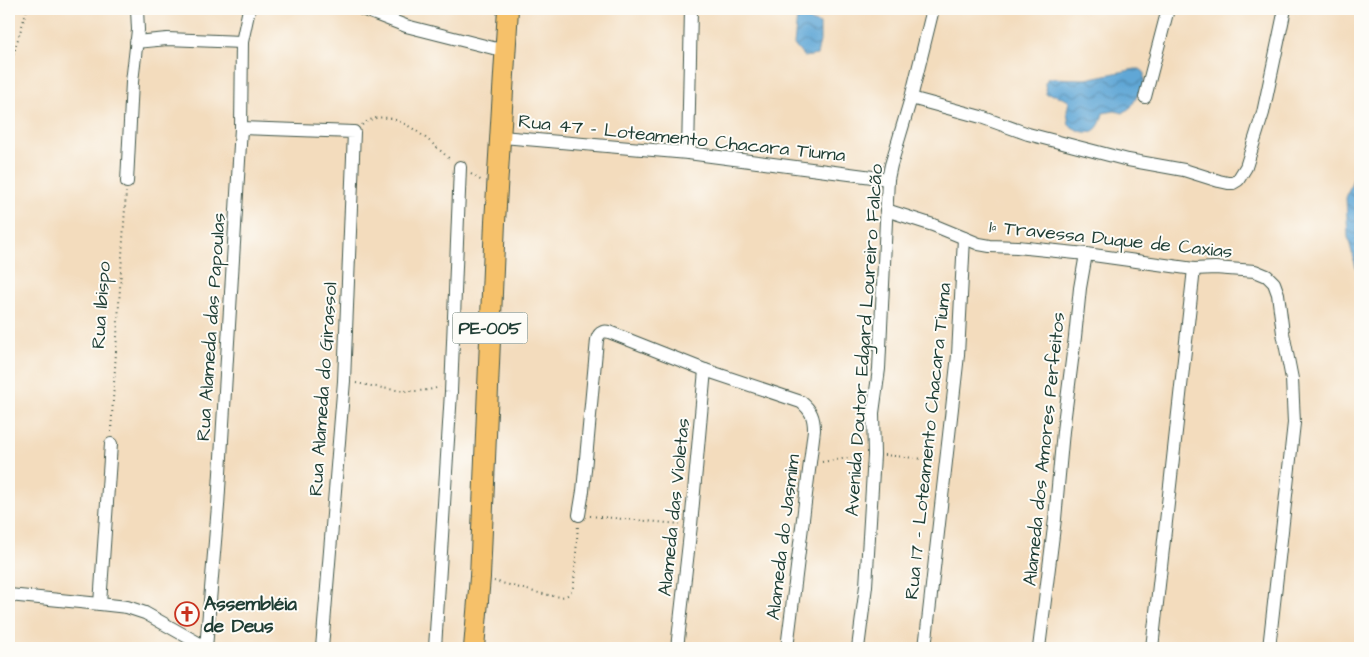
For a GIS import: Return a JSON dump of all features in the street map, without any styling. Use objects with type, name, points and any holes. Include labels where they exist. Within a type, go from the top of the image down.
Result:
[{"type":"main road","name":"PE-005","points":[[474,648],[480,577],[495,222],[508,9]]},
{"type":"street","points":[[127,182],[132,82],[138,30],[137,9]]},
{"type":"street","name":"Rua Alameda das Papoulas","points":[[206,648],[218,506],[241,128],[242,42],[249,9]]},
{"type":"street","points":[[362,9],[406,26],[505,51]]},
{"type":"street","points":[[688,153],[691,9]]},
{"type":"street","name":"Avenida Doutor Edgard Loureiro Falcão","points":[[858,648],[866,586],[874,455],[873,413],[879,369],[888,179],[933,9]]},
{"type":"street","points":[[1145,96],[1168,9]]},
{"type":"street","points":[[910,98],[981,117],[1028,134],[1128,160],[1184,170],[1228,183],[1233,182],[1238,180],[1248,161],[1263,113],[1285,9]]},
{"type":"street","points":[[136,42],[168,39],[242,42]]},
{"type":"street","points":[[241,128],[354,132]]},
{"type":"street","name":"Rua Alameda do Girassol","points":[[322,648],[344,381],[354,132]]},
{"type":"street","name":"Rua 47 - Loteamento Chacara Tiuma","points":[[501,136],[688,153],[888,179]]},
{"type":"street","points":[[435,648],[451,384],[460,167]]},
{"type":"street","name":"1ª Travessa Duque de Caxias","points":[[886,210],[990,246],[1086,254],[1194,269],[1215,268],[1255,271],[1267,276],[1274,283],[1278,294],[1292,379],[1294,423],[1269,648]]},
{"type":"street","name":"Rua 17 - Loteamento Chacara Tiuma","points":[[925,648],[958,356],[964,238]]},
{"type":"street","name":"Alameda dos Amores Perfeitos","points":[[1039,648],[1080,288],[1086,254]]},
{"type":"street","points":[[1152,648],[1194,269]]},
{"type":"street","points":[[579,514],[597,340],[600,332],[609,332],[705,370]]},
{"type":"street","name":"Alameda do Jasmim","points":[[705,370],[800,402],[809,409],[814,418],[787,648]]},
{"type":"street","name":"Alameda das Violetas","points":[[677,648],[691,525],[705,370]]},
{"type":"street","points":[[100,604],[111,444]]},
{"type":"street","points":[[9,595],[127,607],[145,613],[206,648]]},
{"type":"path","points":[[9,68],[27,9]]},
{"type":"path","points":[[354,132],[367,121],[380,117],[402,122],[410,126],[460,167],[497,190]]},
{"type":"path","name":"Rua Ibispo","points":[[111,444],[127,182]]},
{"type":"path","points":[[344,381],[410,392],[435,389],[451,384]]},
{"type":"path","points":[[480,577],[544,594],[569,595],[574,583],[579,514],[691,525]]},
{"type":"water","points":[[797,16],[820,24],[820,41],[817,55],[804,57],[794,45]]},
{"type":"water","points":[[1140,69],[1144,72],[1144,84],[1131,107],[1123,113],[1115,111],[1103,113],[1098,126],[1091,132],[1081,131],[1069,125],[1067,111],[1069,101],[1055,95],[1046,94],[1045,83],[1048,78],[1086,79]]},
{"type":"water","points":[[1360,160],[1360,283],[1348,237],[1346,198]]},
{"type":"place","name":"Assembléia de Deus","points":[[187,614]]}]
